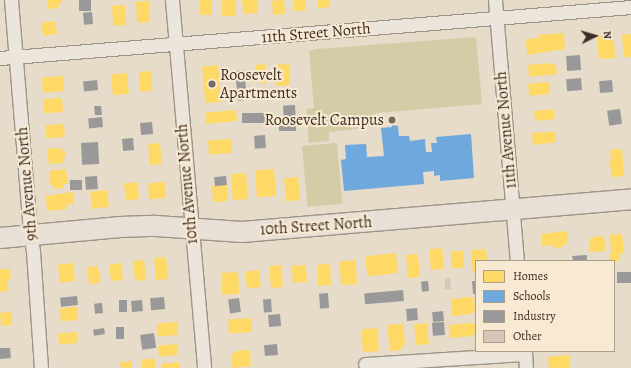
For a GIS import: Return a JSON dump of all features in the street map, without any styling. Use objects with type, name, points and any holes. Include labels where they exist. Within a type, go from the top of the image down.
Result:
[{"type":"main road","name":"10th Street North","points":[[0,238],[120,227],[156,226],[242,232],[631,199]]},
{"type":"street","name":"9th Avenue North","points":[[11,0],[41,368]]},
{"type":"street","name":"10th Avenue North","points":[[172,0],[204,368]]},
{"type":"street","name":"11th Avenue North","points":[[495,0],[517,260]]},
{"type":"street","name":"11th Street North","points":[[0,58],[631,7]]},
{"type":"street","points":[[366,364],[412,364],[525,352],[526,368]]},
{"type":"shaded area","points":[[476,37],[482,104],[376,113],[369,119],[357,119],[358,129],[329,132],[329,141],[309,143],[306,109],[314,108],[309,51],[317,49]]},
{"type":"shaded area","points":[[337,143],[342,204],[307,207],[302,146]]},
{"type":"building: Homes","points":[[48,0],[62,0],[62,3],[58,4],[59,8],[48,9]]},
{"type":"building: Homes","points":[[200,0],[212,0],[212,15],[200,15]]},
{"type":"building: Homes","points":[[222,0],[236,0],[236,16],[222,16]]},
{"type":"building: Homes","points":[[242,0],[257,0],[258,13],[244,14]]},
{"type":"building: Homes","points":[[284,0],[285,14],[273,15],[272,1]]},
{"type":"building: Homes","points":[[294,0],[306,0],[306,11],[294,11]]},
{"type":"building: Homes","points":[[318,0],[329,0],[330,7],[318,8]]},
{"type":"building: Homes","points":[[149,1],[150,22],[137,23],[136,2]]},
{"type":"building: Homes","points":[[125,5],[126,25],[113,26],[112,6]]},
{"type":"building: Homes","points":[[55,21],[57,34],[43,36],[41,23]]},
{"type":"building: Homes","points":[[564,33],[565,49],[527,55],[526,39],[539,38],[538,35]]},
{"type":"building: Homes","points":[[631,34],[631,57],[624,57],[622,35]]},
{"type":"building: Homes","points":[[597,36],[604,36],[605,40],[614,40],[615,58],[599,59]]},
{"type":"building: Homes","points":[[550,63],[551,65],[556,64],[557,74],[529,77],[528,65]]},
{"type":"building: Homes","points":[[265,64],[266,83],[259,84],[259,80],[256,81],[255,65]]},
{"type":"building: Homes","points":[[289,64],[290,85],[276,86],[275,65]]},
{"type":"building: Homes","name":"Roosevelt Apartments","points":[[218,65],[221,102],[205,103],[202,66]]},
{"type":"building: Homes","points":[[151,71],[152,91],[140,92],[139,72]]},
{"type":"building: Homes","points":[[127,73],[129,94],[113,95],[111,74]]},
{"type":"building: Homes","points":[[63,76],[64,91],[43,92],[42,77]]},
{"type":"building: Homes","points":[[549,82],[550,94],[529,96],[528,84]]},
{"type":"building: Homes","points":[[62,98],[63,112],[44,113],[43,99]]},
{"type":"building: Homes","points":[[554,109],[555,119],[535,121],[534,111]]},
{"type":"building: Homes","points":[[236,110],[237,121],[206,124],[205,113]]},
{"type":"building: Homes","points":[[64,124],[65,137],[46,138],[45,125]]},
{"type":"building: Homes","points":[[555,132],[556,142],[533,145],[532,133]]},
{"type":"building: Homes","points":[[231,139],[232,153],[209,155],[208,141]]},
{"type":"building: Homes","points":[[160,143],[162,164],[150,165],[148,144]]},
{"type":"building: Homes","points":[[62,148],[62,151],[65,151],[66,157],[63,157],[63,163],[49,164],[47,149]]},
{"type":"building: Homes","points":[[622,149],[624,176],[612,177],[609,159],[611,159],[610,150]]},
{"type":"building: Homes","points":[[66,169],[68,184],[63,184],[63,188],[54,189],[53,185],[50,185],[49,171]]},
{"type":"building: Homes","points":[[274,169],[276,196],[257,197],[255,170]]},
{"type":"building: Homes","points":[[246,173],[248,199],[233,200],[231,174]]},
{"type":"building: Homes","points":[[298,177],[300,200],[286,201],[284,178]]},
{"type":"building: Homes","points":[[137,182],[139,199],[126,200],[124,184]]},
{"type":"building: Homes","points":[[165,182],[166,198],[149,199],[148,183]]},
{"type":"building: Homes","points":[[227,185],[228,201],[213,202],[212,186]]},
{"type":"building: Homes","points":[[107,190],[109,207],[92,209],[90,192]]},
{"type":"building: Homes","points":[[73,192],[74,204],[66,205],[67,209],[47,211],[46,196]]},
{"type":"building: Homes","points":[[567,231],[568,244],[563,244],[563,247],[554,248],[554,245],[542,246],[541,234]]},
{"type":"building: Homes","points":[[622,234],[624,253],[619,254],[620,262],[610,260],[610,235]]},
{"type":"building: Homes","points":[[602,235],[602,237],[604,237],[606,251],[590,252],[589,239]]},
{"type":"building: Homes","points":[[442,248],[444,269],[431,270],[429,249]]},
{"type":"building: Homes","points":[[486,249],[487,260],[475,260],[475,272],[473,272],[471,250]]},
{"type":"building: Homes","points":[[451,251],[464,251],[464,268],[451,268]]},
{"type":"building: Homes","points":[[396,253],[398,273],[367,276],[365,256]]},
{"type":"building: Homes","points":[[418,254],[420,277],[408,278],[406,255]]},
{"type":"building: Homes","points":[[166,257],[168,279],[156,280],[154,258]]},
{"type":"building: Homes","points":[[144,260],[146,280],[135,281],[133,261]]},
{"type":"building: Homes","points":[[355,260],[357,284],[341,285],[339,261]]},
{"type":"building: Homes","points":[[73,263],[75,281],[60,282],[58,265]]},
{"type":"building: Homes","points":[[121,263],[123,280],[111,281],[109,264]]},
{"type":"building: Homes","points":[[330,264],[331,285],[318,286],[317,265]]},
{"type":"building: Homes","points":[[281,265],[283,287],[271,288],[269,266]]},
{"type":"building: Homes","points":[[306,265],[307,282],[293,283],[292,266]]},
{"type":"building: Homes","points":[[98,266],[100,283],[89,284],[87,267]]},
{"type":"building: Homes","points":[[0,269],[10,269],[11,279],[7,279],[8,291],[0,292]]},
{"type":"building: Homes","points":[[259,270],[261,287],[247,289],[245,272]]},
{"type":"building: Homes","points":[[238,272],[239,294],[222,295],[221,273]]},
{"type":"building: Homes","points":[[474,298],[475,312],[471,312],[472,314],[452,316],[451,299]]},
{"type":"building: Homes","points":[[77,307],[78,320],[61,321],[60,308]]},
{"type":"building: Homes","points":[[11,312],[12,325],[1,326],[0,313]]},
{"type":"building: Homes","points":[[251,318],[252,332],[229,334],[228,320]]},
{"type":"building: Homes","points":[[177,322],[178,335],[158,336],[157,323]]},
{"type":"building: Homes","points":[[427,323],[429,344],[416,345],[414,324]]},
{"type":"building: Homes","points":[[403,324],[405,345],[401,346],[401,350],[390,351],[387,325]]},
{"type":"building: Homes","points":[[475,324],[475,334],[472,334],[473,336],[450,338],[449,325]]},
{"type":"building: Homes","points":[[377,328],[379,351],[363,352],[361,329]]},
{"type":"building: Homes","points":[[77,332],[78,343],[59,345],[58,334]]},
{"type":"building: Homes","points":[[177,344],[178,355],[159,357],[158,346]]},
{"type":"building: Homes","points":[[250,350],[251,366],[232,368],[231,354],[235,353],[235,351]]},
{"type":"building: Homes","points":[[569,355],[570,368],[549,368],[548,357]]},
{"type":"building: Homes","points":[[142,359],[155,359],[155,368],[142,368]]},
{"type":"building: Homes","points":[[132,361],[132,368],[121,368],[120,362]]},
{"type":"building: Homes","points":[[179,362],[180,368],[162,368],[162,364]]},
{"type":"building: Schools","points":[[392,125],[398,126],[399,136],[409,136],[410,141],[425,139],[426,152],[432,152],[431,143],[437,143],[436,137],[471,134],[474,178],[440,181],[440,175],[434,176],[434,171],[423,172],[424,184],[344,191],[341,160],[346,159],[345,145],[366,144],[367,157],[384,156],[381,128],[392,127]]},
{"type":"building: Industry","points":[[79,0],[91,0],[91,11],[79,11]]},
{"type":"building: Industry","points":[[92,12],[93,24],[84,25],[83,13]]},
{"type":"building: Industry","points":[[580,55],[581,70],[567,71],[566,56]]},
{"type":"building: Industry","points":[[244,70],[247,100],[238,101],[235,71]]},
{"type":"building: Industry","points":[[581,78],[582,90],[567,91],[566,79]]},
{"type":"building: Industry","points":[[97,80],[98,90],[84,91],[83,81]]},
{"type":"building: Industry","points":[[612,80],[613,92],[600,93],[599,81]]},
{"type":"building: Industry","points":[[295,105],[296,122],[284,123],[283,106]]},
{"type":"building: Industry","points":[[94,106],[101,106],[102,115],[95,115]]},
{"type":"building: Industry","points":[[620,109],[622,124],[609,126],[607,111]]},
{"type":"building: Industry","points":[[242,113],[269,113],[269,123],[242,123]]},
{"type":"building: Industry","points":[[102,117],[103,127],[89,128],[88,118]]},
{"type":"building: Industry","points":[[152,122],[153,134],[141,135],[140,123]]},
{"type":"building: Industry","points":[[279,125],[296,125],[296,131],[279,131]]},
{"type":"building: Industry","points":[[265,135],[266,148],[255,149],[254,136]]},
{"type":"building: Industry","points":[[133,138],[134,150],[123,151],[122,139]]},
{"type":"building: Industry","points":[[98,142],[99,164],[82,165],[81,143]]},
{"type":"building: Industry","points":[[97,176],[98,189],[86,190],[85,177]]},
{"type":"building: Industry","points":[[226,176],[227,185],[215,186],[214,177]]},
{"type":"building: Industry","points":[[70,180],[82,180],[82,190],[70,190]]},
{"type":"building: Industry","points":[[587,255],[587,260],[573,260],[572,256]]},
{"type":"building: Industry","points":[[617,272],[631,272],[631,283],[617,283]]},
{"type":"building: Industry","points":[[428,281],[429,291],[422,292],[421,282]]},
{"type":"building: Industry","points":[[472,281],[475,281],[475,294],[473,294]]},
{"type":"building: Industry","points":[[403,290],[404,301],[365,304],[364,293]]},
{"type":"building: Industry","points":[[328,293],[329,308],[320,309],[319,294]]},
{"type":"building: Industry","points":[[77,296],[78,305],[61,307],[60,298]]},
{"type":"building: Industry","points":[[164,297],[165,309],[151,310],[150,298]]},
{"type":"building: Industry","points":[[239,298],[241,312],[230,313],[228,300]]},
{"type":"building: Industry","points":[[271,299],[272,312],[264,313],[263,300]]},
{"type":"building: Industry","points":[[119,300],[127,300],[127,312],[119,312]]},
{"type":"building: Industry","points":[[142,300],[143,311],[132,312],[131,301]]},
{"type":"building: Industry","points":[[102,303],[103,313],[95,314],[94,304]]},
{"type":"building: Industry","points":[[417,308],[418,320],[407,321],[406,309]]},
{"type":"building: Industry","points":[[443,311],[444,321],[433,322],[432,312]]},
{"type":"building: Industry","points":[[280,314],[281,326],[269,327],[268,315]]},
{"type":"building: Industry","points":[[444,322],[445,335],[433,336],[432,323]]},
{"type":"building: Industry","points":[[116,327],[124,327],[124,339],[116,339]]},
{"type":"building: Industry","points":[[104,328],[105,334],[94,336],[93,330]]},
{"type":"building: Industry","points":[[154,333],[156,348],[142,350],[140,335]]},
{"type":"building: Industry","points":[[277,344],[278,355],[265,356],[264,345]]},
{"type":"building: Industry","points":[[0,348],[10,348],[11,358],[0,359]]},
{"type":"building: Other","points":[[445,278],[450,278],[451,289],[445,289]]},
{"type":"place","name":"Roosevelt Apartments","points":[[212,84]]},
{"type":"place","name":"Roosevelt Campus","points":[[392,120]]}]
